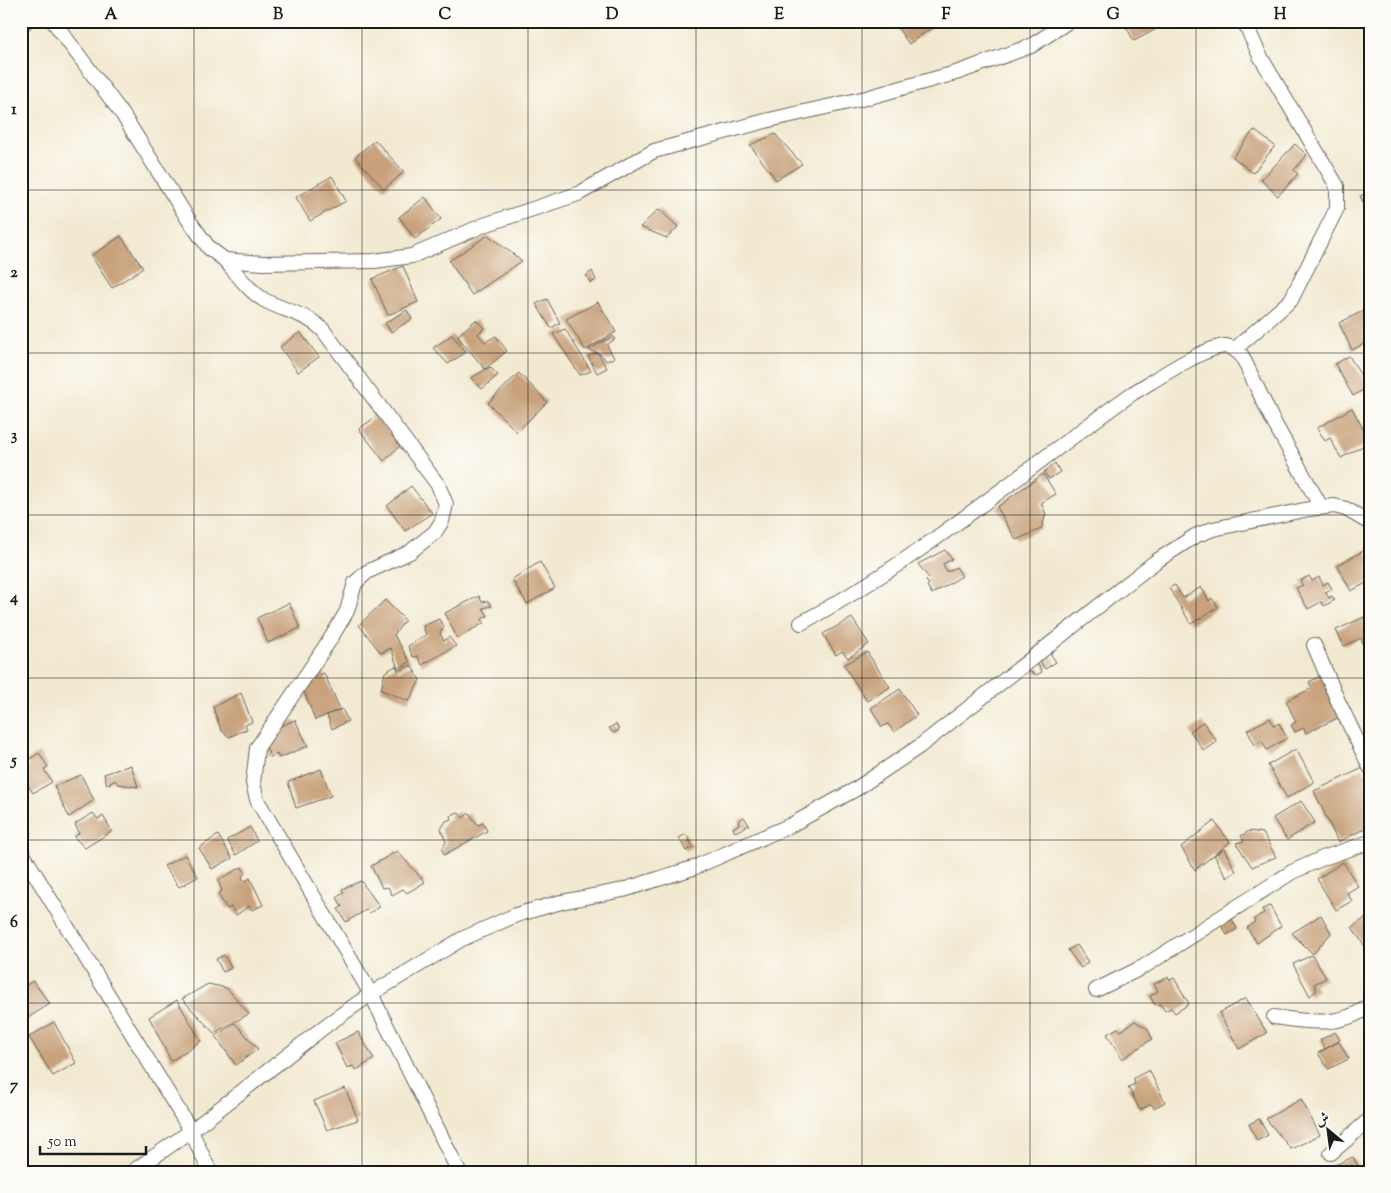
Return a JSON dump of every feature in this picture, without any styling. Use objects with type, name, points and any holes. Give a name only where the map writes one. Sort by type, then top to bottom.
[{"type":"street","points":[[21,25],[27,21]]},
{"type":"street","points":[[53,21],[123,116],[202,239],[216,255],[225,260],[245,284],[264,300],[309,318],[323,330],[445,497],[445,511],[435,532],[410,552],[367,572],[355,583],[347,611],[257,748],[253,783],[257,800],[371,994],[459,1172]]},
{"type":"street","points":[[225,260],[340,262],[412,256],[469,230],[578,194],[654,151],[770,120],[866,98],[959,72],[1032,46],[1069,21]]},
{"type":"street","points":[[1235,350],[1291,300],[1337,208],[1337,186],[1260,56],[1244,21]]},
{"type":"street","points":[[801,623],[841,602],[925,548],[1133,393],[1199,356],[1227,346],[1242,356],[1272,418],[1321,507]]},
{"type":"street","points":[[132,1172],[191,1131],[328,1024],[371,994],[462,939],[516,916],[561,902],[599,896],[651,882],[724,855],[791,825],[856,789],[920,746],[1155,562],[1195,536],[1231,524],[1321,507],[1346,508],[1370,523]]},
{"type":"street","points":[[1314,646],[1338,702],[1370,767]]},
{"type":"street","points":[[1096,990],[1143,967],[1292,872],[1323,858],[1370,842]]},
{"type":"street","points":[[21,851],[191,1131],[208,1170]]},
{"type":"street","points":[[1274,1017],[1325,1022],[1344,1019],[1361,1012],[1370,1005]]},
{"type":"street","points":[[1331,1153],[1370,1119]]},
{"type":"building","points":[[893,21],[941,21],[909,44]]},
{"type":"building","points":[[1123,21],[1159,21],[1162,26],[1134,41]]},
{"type":"building","points":[[1254,130],[1275,146],[1253,173],[1233,157]]},
{"type":"building","points":[[775,134],[802,164],[776,180],[750,145]]},
{"type":"building","points":[[375,140],[404,172],[384,189],[355,157]]},
{"type":"building","points":[[1295,144],[1307,155],[1294,170],[1298,174],[1278,196],[1261,180]]},
{"type":"building","points":[[332,176],[346,201],[310,221],[296,197]]},
{"type":"building","points":[[1370,192],[1370,216],[1360,196]]},
{"type":"building","points":[[425,197],[441,219],[415,239],[399,217]]},
{"type":"building","points":[[659,209],[678,227],[667,238],[640,227]]},
{"type":"building","points":[[488,235],[522,261],[472,295],[449,261]]},
{"type":"building","points":[[121,236],[143,268],[112,288],[91,256]]},
{"type":"building","points":[[403,266],[418,302],[388,315],[372,279]]},
{"type":"building","points":[[592,271],[596,280],[591,283],[586,276]]},
{"type":"building","points":[[547,299],[560,323],[551,328],[536,304]]},
{"type":"building","points":[[598,302],[616,332],[585,350],[566,319]]},
{"type":"building","points":[[407,310],[412,319],[391,332],[385,323]]},
{"type":"building","points":[[1363,311],[1370,324],[1370,341],[1352,350],[1339,323]]},
{"type":"building","points":[[476,320],[484,328],[478,334],[485,342],[496,336],[507,351],[485,369],[457,336]]},
{"type":"building","points":[[565,329],[591,371],[580,375],[553,334]]},
{"type":"building","points":[[300,332],[319,357],[298,372],[280,347]]},
{"type":"building","points":[[452,335],[466,352],[448,364],[433,348]]},
{"type":"building","points":[[613,336],[615,339],[607,345],[614,358],[606,361],[601,354],[588,350]]},
{"type":"building","points":[[598,353],[607,368],[597,373],[588,356]]},
{"type":"building","points":[[1349,356],[1368,387],[1353,396],[1335,364]]},
{"type":"building","points":[[490,367],[498,375],[482,389],[471,378]]},
{"type":"building","points":[[519,373],[547,402],[517,432],[488,403]]},
{"type":"building","points":[[1352,408],[1370,442],[1341,458],[1330,438],[1325,441],[1317,428]]},
{"type":"building","points":[[377,416],[401,445],[384,461],[359,429]]},
{"type":"building","points":[[1055,463],[1060,472],[1049,479],[1044,472]]},
{"type":"building","points":[[1043,474],[1056,494],[1041,503],[1046,514],[1041,529],[1016,540],[997,507]]},
{"type":"building","points":[[411,486],[432,513],[405,531],[387,506]]},
{"type":"building","points":[[945,550],[952,559],[943,564],[947,572],[956,567],[962,576],[932,594],[926,581],[929,578],[918,564]]},
{"type":"building","points":[[1365,550],[1370,559],[1370,581],[1351,591],[1337,565]]},
{"type":"building","points":[[540,562],[555,588],[527,604],[512,579]]},
{"type":"building","points":[[1309,576],[1312,581],[1319,577],[1323,585],[1328,582],[1332,589],[1325,592],[1329,598],[1332,596],[1335,600],[1324,606],[1321,602],[1308,609],[1296,588],[1303,585],[1300,581]]},
{"type":"building","points":[[1175,585],[1183,598],[1201,587],[1209,601],[1212,598],[1218,607],[1191,624],[1169,588]]},
{"type":"building","points":[[479,596],[482,602],[488,601],[492,606],[483,608],[488,616],[482,619],[484,623],[457,638],[445,613]]},
{"type":"building","points":[[385,600],[405,620],[394,635],[410,662],[398,669],[391,648],[381,653],[359,625]]},
{"type":"building","points":[[289,603],[300,628],[268,643],[257,618]]},
{"type":"building","points":[[1364,617],[1370,629],[1370,641],[1363,644],[1361,638],[1344,646],[1336,630]]},
{"type":"building","points":[[852,618],[869,644],[848,658],[842,651],[836,655],[823,634]]},
{"type":"building","points":[[439,619],[444,627],[440,633],[444,641],[449,637],[456,646],[422,665],[418,656],[413,657],[408,646],[426,635],[423,626]]},
{"type":"building","points":[[1048,650],[1056,662],[1045,669],[1037,656]]},
{"type":"building","points":[[867,652],[890,687],[867,701],[844,665]]},
{"type":"building","points":[[1035,659],[1042,672],[1036,675],[1024,668]]},
{"type":"building","points":[[411,665],[420,680],[409,701],[381,690],[385,672],[396,666],[398,671]]},
{"type":"building","points":[[324,673],[340,709],[315,720],[301,683]]},
{"type":"building","points":[[1322,675],[1342,716],[1306,733],[1304,728],[1295,732],[1291,725],[1296,722],[1286,701],[1312,688],[1309,682]]},
{"type":"building","points":[[900,689],[917,715],[894,732],[888,724],[882,727],[871,708]]},
{"type":"building","points":[[241,693],[252,722],[245,725],[247,729],[229,737],[221,730],[213,707]]},
{"type":"building","points":[[342,709],[348,721],[332,729],[327,715]]},
{"type":"building","points":[[1270,718],[1274,726],[1279,723],[1287,738],[1267,750],[1262,741],[1255,745],[1247,730]]},
{"type":"building","points":[[295,720],[308,746],[279,758],[277,754],[270,757],[263,739],[269,731]]},
{"type":"building","points":[[1203,722],[1217,742],[1204,751],[1190,731]]},
{"type":"building","points":[[616,724],[619,730],[614,733],[609,728]]},
{"type":"building","points":[[1296,749],[1314,782],[1287,798],[1268,765]]},
{"type":"building","points":[[39,753],[48,767],[44,770],[52,782],[33,793],[26,782],[21,782],[21,772],[29,767],[26,761]]},
{"type":"building","points":[[131,765],[138,787],[118,784],[115,780],[107,785],[104,774]]},
{"type":"building","points":[[1363,768],[1368,779],[1365,781],[1370,791],[1370,826],[1338,842],[1314,791]]},
{"type":"building","points":[[321,769],[331,796],[296,808],[288,782]]},
{"type":"building","points":[[81,775],[94,800],[69,817],[54,786]]},
{"type":"building","points":[[1301,801],[1315,822],[1287,840],[1273,818]]},
{"type":"building","points":[[458,812],[463,818],[469,813],[478,825],[483,823],[487,831],[444,855],[442,849],[446,842],[441,829],[446,821],[451,819],[450,816]]},
{"type":"building","points":[[93,813],[98,819],[103,816],[112,831],[85,848],[74,837],[79,833],[75,824]]},
{"type":"building","points":[[744,817],[749,825],[735,832],[733,828]]},
{"type":"building","points":[[1214,821],[1230,842],[1195,870],[1181,847]]},
{"type":"building","points":[[250,827],[257,841],[236,855],[227,840]]},
{"type":"building","points":[[1249,831],[1263,833],[1276,857],[1252,867],[1236,843],[1244,841],[1241,836]]},
{"type":"building","points":[[686,834],[693,847],[686,851],[679,838]]},
{"type":"building","points":[[218,835],[232,858],[212,869],[199,848]]},
{"type":"building","points":[[1224,849],[1236,871],[1227,878],[1214,855]]},
{"type":"building","points":[[397,851],[425,882],[407,893],[403,889],[392,895],[388,887],[382,888],[371,866]]},
{"type":"building","points":[[185,855],[198,877],[179,887],[164,866]]},
{"type":"building","points":[[1343,862],[1358,886],[1347,893],[1352,901],[1336,910],[1317,879]]},
{"type":"building","points":[[242,867],[245,873],[242,876],[244,882],[250,878],[263,905],[252,910],[249,906],[236,915],[231,907],[227,909],[218,894],[222,891],[218,880]]},
{"type":"building","points":[[361,881],[380,907],[369,913],[366,910],[346,922],[338,909],[342,907],[337,897],[344,893],[342,889]]},
{"type":"building","points":[[1270,906],[1281,926],[1257,943],[1247,928],[1255,922],[1254,919],[1264,913],[1262,909]]},
{"type":"building","points":[[1229,913],[1237,929],[1227,935],[1218,920]]},
{"type":"building","points":[[1321,915],[1331,933],[1313,954],[1292,933]]},
{"type":"building","points":[[1370,915],[1370,954],[1352,927]]},
{"type":"building","points":[[1077,945],[1088,962],[1081,968],[1068,950]]},
{"type":"building","points":[[224,955],[231,968],[223,972],[216,959]]},
{"type":"building","points":[[1312,955],[1326,978],[1314,984],[1317,990],[1310,996],[1293,964]]},
{"type":"building","points":[[1168,977],[1170,980],[1174,978],[1189,1004],[1175,1013],[1171,1008],[1165,1011],[1160,1004],[1155,1005],[1150,996],[1158,991],[1154,984]]},
{"type":"building","points":[[33,981],[50,1004],[21,1022],[21,988]]},
{"type":"building","points":[[208,984],[227,988],[249,1014],[214,1033],[182,999]]},
{"type":"building","points":[[1246,998],[1267,1033],[1239,1049],[1219,1013]]},
{"type":"building","points":[[177,1000],[201,1041],[171,1061],[149,1017]]},
{"type":"building","points":[[1135,1021],[1148,1029],[1152,1039],[1122,1059],[1107,1034],[1118,1028],[1121,1031]]},
{"type":"building","points":[[54,1022],[76,1063],[53,1076],[29,1037]]},
{"type":"building","points":[[235,1023],[258,1049],[236,1065],[215,1036]]},
{"type":"building","points":[[358,1032],[374,1059],[356,1070],[353,1066],[347,1068],[335,1043]]},
{"type":"building","points":[[1335,1032],[1340,1040],[1325,1049],[1320,1040]]},
{"type":"building","points":[[1339,1042],[1349,1059],[1328,1069],[1318,1053]]},
{"type":"building","points":[[1149,1070],[1165,1102],[1154,1108],[1151,1104],[1140,1110],[1128,1087],[1135,1084],[1134,1078]]},
{"type":"building","points":[[345,1088],[358,1120],[327,1130],[314,1101]]},
{"type":"building","points":[[1301,1099],[1320,1135],[1291,1149],[1266,1119]]},
{"type":"building","points":[[1259,1119],[1268,1135],[1257,1141],[1249,1124]]},
{"type":"building","points":[[1353,1157],[1361,1172],[1329,1172],[1328,1168]]}]
